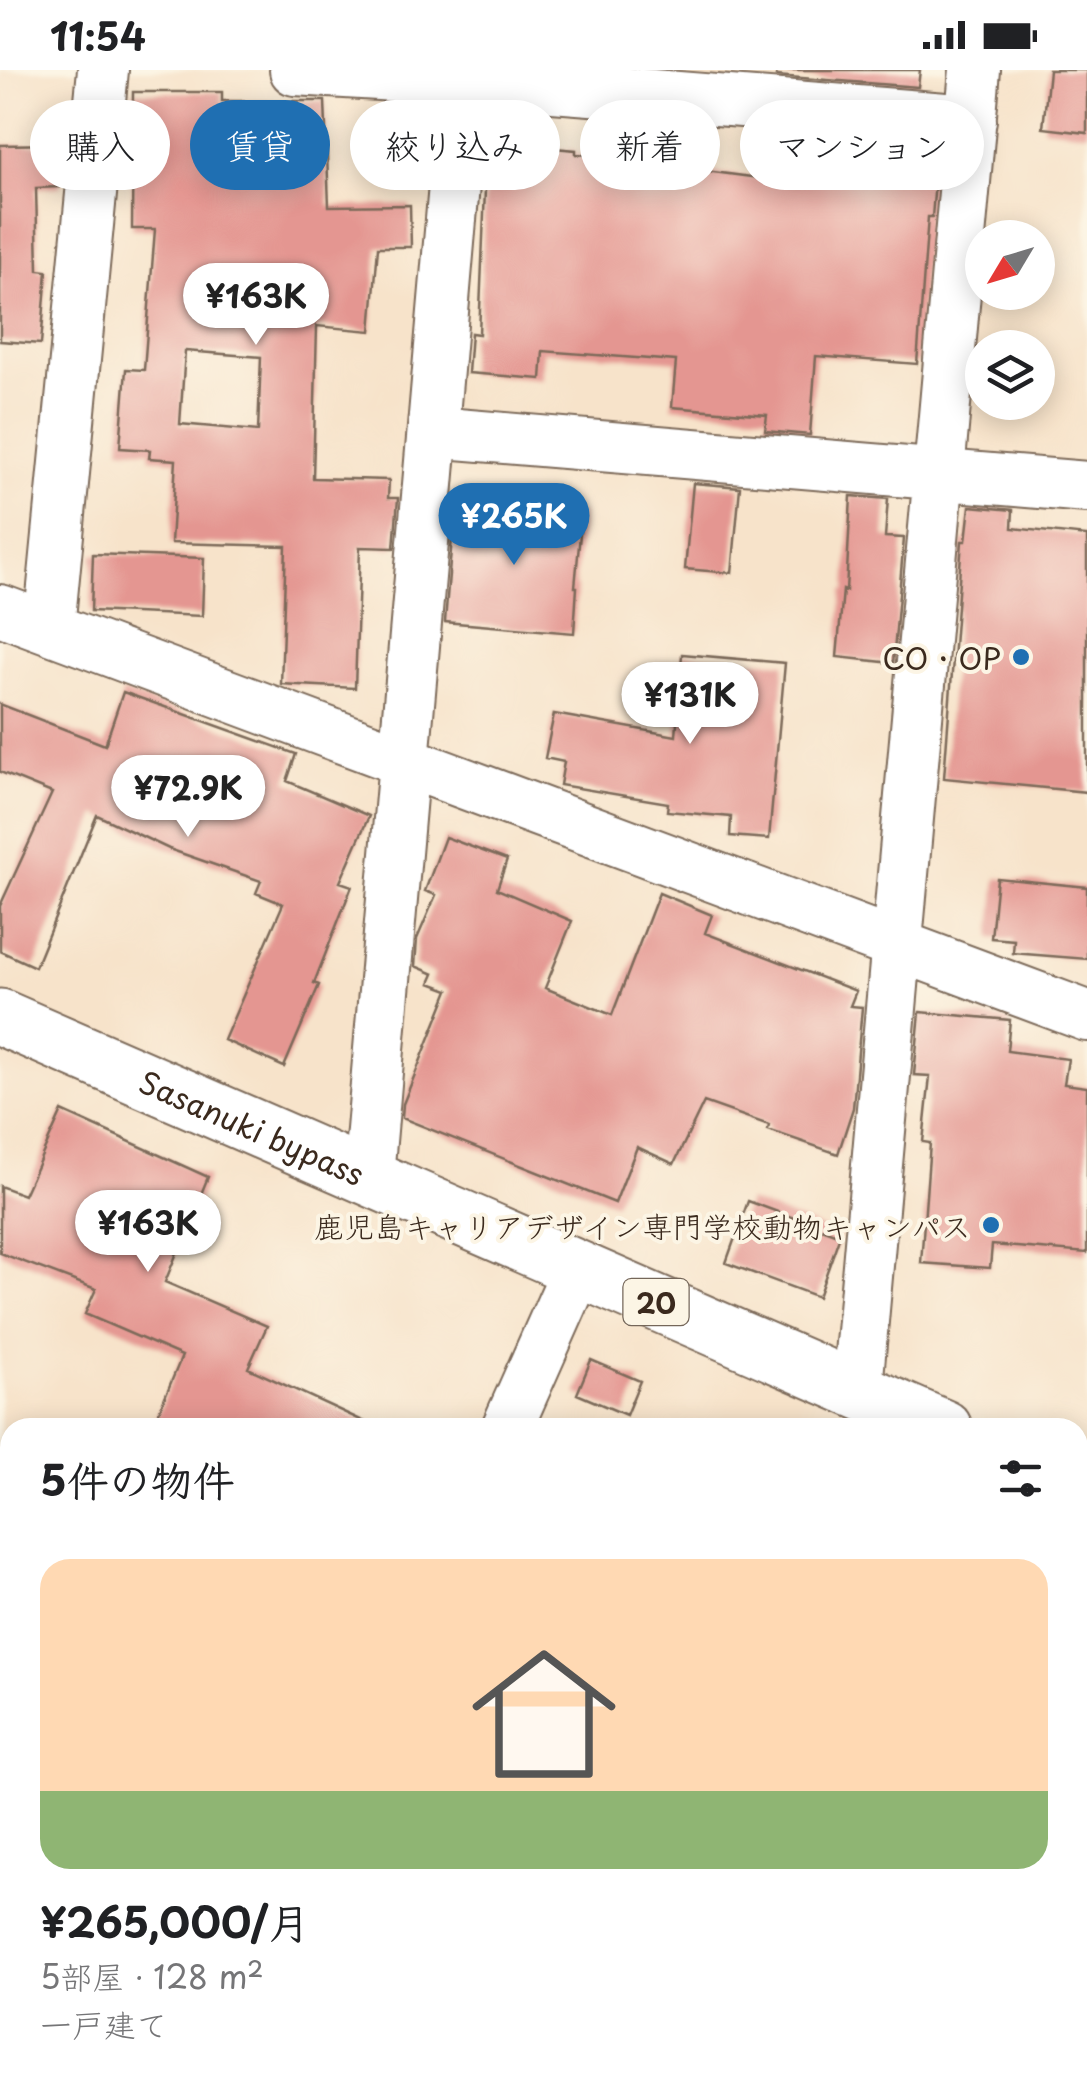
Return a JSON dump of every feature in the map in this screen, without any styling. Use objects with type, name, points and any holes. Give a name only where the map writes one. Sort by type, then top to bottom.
[{"type":"main road","name":"Sasanuki bypass","points":[[0,1017],[922,1418]]},
{"type":"street","points":[[50,628],[103,70]]},
{"type":"street","points":[[295,70],[464,75],[745,100]]},
{"type":"street","points":[[972,100],[975,70]]},
{"type":"street","points":[[368,1176],[464,75]]},
{"type":"street","points":[[857,1388],[964,190]]},
{"type":"street","points":[[433,432],[1087,487]]},
{"type":"street","points":[[0,610],[1087,1016]]},
{"type":"street","points":[[511,1418],[578,1268]]},
{"type":"building","points":[[777,70],[920,70],[918,87],[776,76]]},
{"type":"building","points":[[1049,70],[1087,70],[1087,133],[1043,128]]},
{"type":"building","points":[[133,92],[222,92],[222,100],[190,100],[190,190],[328,190],[329,206],[410,205],[411,247],[378,247],[371,331],[317,326],[313,478],[389,480],[388,498],[398,498],[394,548],[360,547],[355,688],[281,684],[286,546],[171,543],[176,460],[149,458],[150,450],[120,448],[126,369],[144,370],[155,229],[132,229],[132,190],[170,190],[170,100],[133,100]],"holes":[[[185,351],[261,357],[258,431],[180,424]]]},
{"type":"building","points":[[30,144],[30,190],[36,190],[38,270],[47,271],[41,344],[0,341],[0,145]]},
{"type":"building","points":[[560,149],[576,150],[580,154],[580,190],[720,190],[720,173],[740,175],[740,190],[934,190],[932,217],[928,217],[917,364],[816,356],[810,435],[765,431],[767,415],[672,407],[676,361],[543,351],[541,379],[468,373],[471,333],[479,334],[485,190],[560,190]]},
{"type":"building","points":[[693,483],[740,487],[732,573],[685,569]]},
{"type":"building","points":[[851,496],[888,499],[885,537],[904,538],[893,663],[837,657],[843,590],[846,591]]},
{"type":"building","points":[[455,502],[582,513],[574,633],[445,622]]},
{"type":"building","name":"CO・OP","points":[[970,506],[1013,510],[1012,528],[1087,536],[1087,792],[944,778],[962,541],[966,541]]},
{"type":"building","points":[[93,554],[204,558],[202,616],[91,611]]},
{"type":"building","points":[[682,654],[785,663],[769,839],[730,836],[731,817],[667,811],[668,803],[560,785],[564,762],[545,758],[554,714],[676,736]]},
{"type":"building","points":[[123,692],[296,754],[287,781],[369,816],[340,882],[352,886],[314,983],[319,985],[284,1067],[224,1040],[283,904],[256,893],[261,881],[169,849],[97,815],[35,967],[0,951],[0,906],[52,793],[0,772],[0,704],[105,745]]},
{"type":"building","points":[[445,837],[507,860],[497,889],[572,921],[545,988],[612,1015],[659,893],[712,915],[705,933],[856,991],[850,1006],[862,1007],[853,1108],[838,1154],[704,1102],[674,1164],[637,1147],[615,1203],[402,1118],[403,1104],[449,990],[430,983],[434,974],[415,966],[417,939],[436,895],[425,891]]},
{"type":"building","points":[[997,878],[1087,887],[1087,959],[1013,953],[1014,940],[991,938]]},
{"type":"building","points":[[920,1012],[1010,1020],[1007,1051],[1068,1059],[1064,1084],[1087,1087],[1087,1253],[992,1245],[990,1268],[921,1263],[930,1143],[923,1142],[930,1076],[914,1075]]},
{"type":"building","points":[[62,1111],[208,1177],[165,1282],[267,1326],[248,1368],[356,1418],[156,1418],[182,1356],[85,1314],[96,1289],[0,1253],[0,1186],[24,1195]]},
{"type":"building","points":[[748,1201],[840,1235],[818,1297],[726,1263]]},
{"type":"building","points":[[591,1360],[640,1381],[626,1415],[577,1394]]},
{"type":"place","name":"CO・OP","points":[[1021,657]]},
{"type":"place","name":"鹿児島キャリアデザイン専門学校動物キャンパス","points":[[991,1225]]}]
